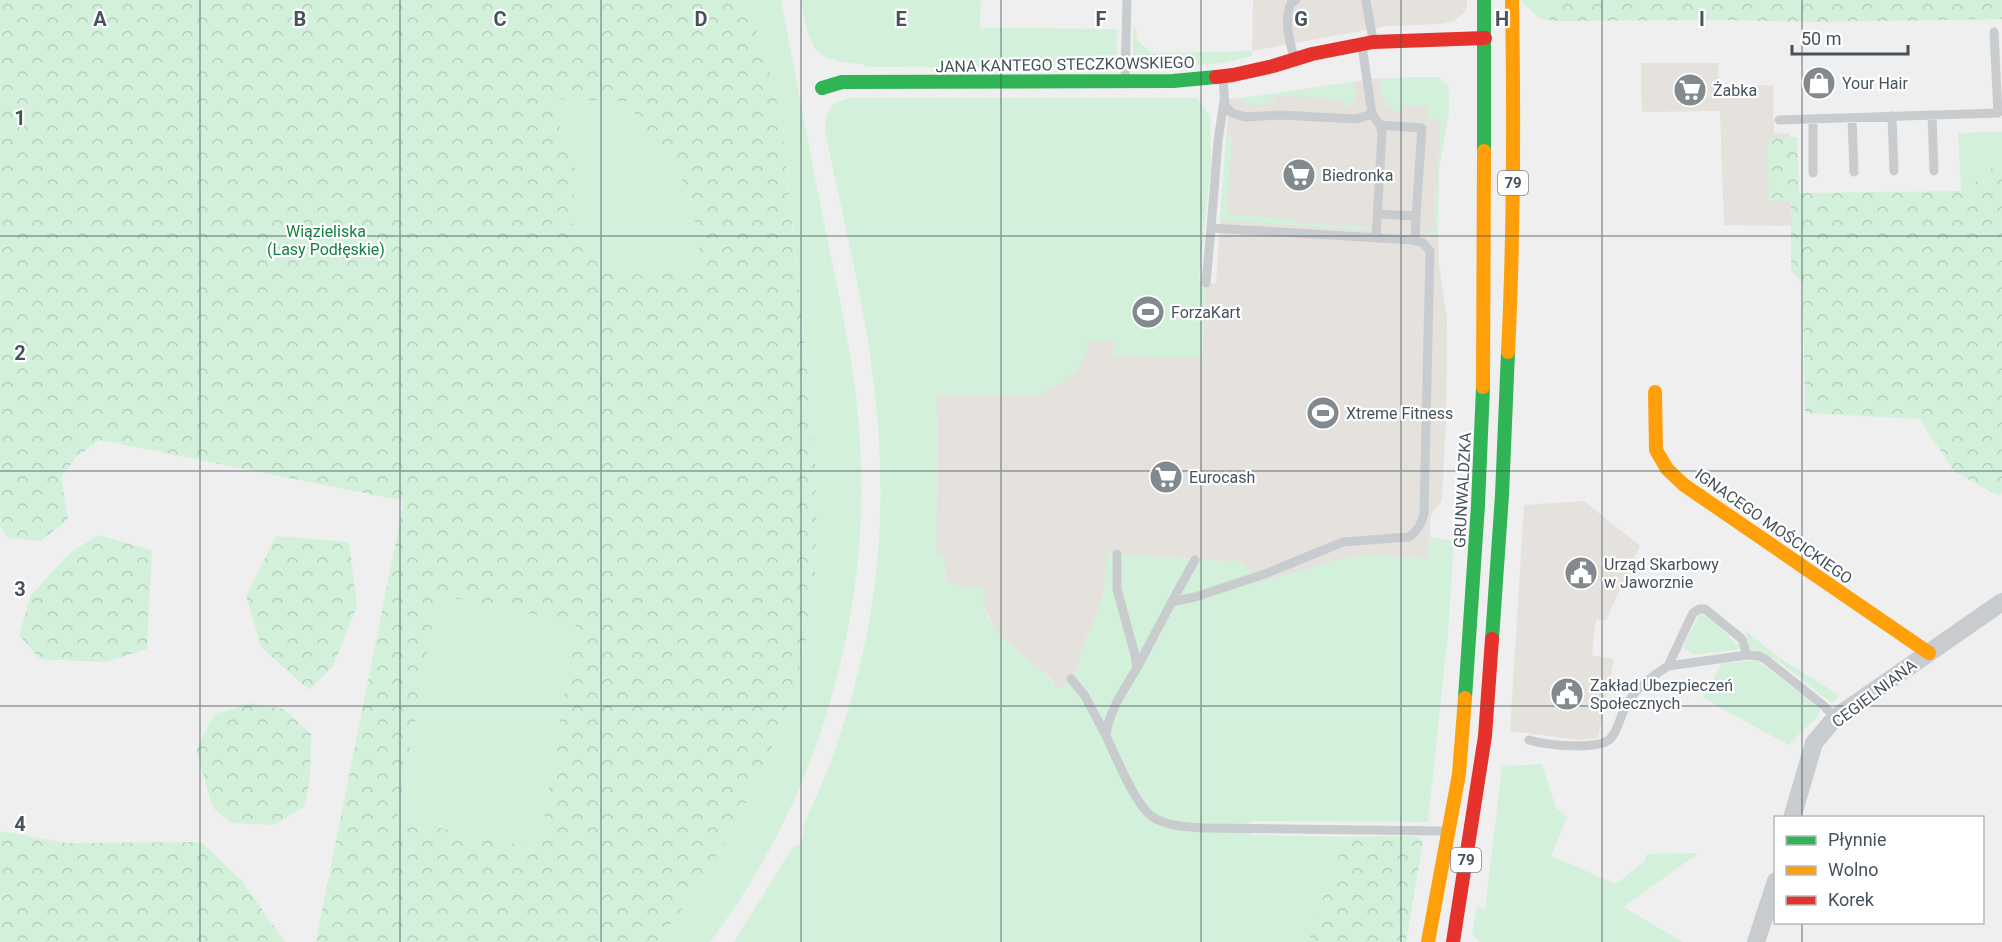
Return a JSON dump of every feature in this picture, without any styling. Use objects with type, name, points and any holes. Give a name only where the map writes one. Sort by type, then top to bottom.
[{"type":"main road","name":"GRUNWALDZKA","points":[[1429,942],[1456,789],[1463,733],[1481,444],[1484,295],[1484,0]]},
{"type":"main road","name":"79","points":[[1453,942],[1485,736],[1502,495],[1512,272],[1514,107],[1512,0]]},
{"type":"main road","name":"JANA KANTEGO STECZKOWSKIEGO","points":[[822,88],[842,82],[1173,81],[1222,76],[1368,43],[1400,39],[1485,38]]},
{"type":"main road","name":"IGNACEGO MOŚCICKIEGO","points":[[1655,392],[1656,450],[1667,469],[1684,485],[1929,652]]},
{"type":"street","name":"CEGIELNIANA","points":[[1793,816],[1814,743],[1835,718],[2002,602]]},
{"type":"street","points":[[1756,942],[1774,887]]},
{"type":"lane","points":[[1125,81],[1127,0]]},
{"type":"lane","points":[[1295,59],[1288,33],[1288,14],[1291,3],[1296,0]]},
{"type":"lane","points":[[1366,0],[1372,114],[1380,125],[1382,133],[1376,238]]},
{"type":"lane","points":[[1779,120],[1998,113],[1994,32]]},
{"type":"lane","points":[[1206,283],[1218,141],[1224,101],[1222,76]]},
{"type":"lane","points":[[1224,101],[1228,110],[1245,117],[1280,114],[1356,119],[1372,114]]},
{"type":"lane","points":[[1932,115],[1934,171]]},
{"type":"lane","points":[[1892,116],[1894,171]]},
{"type":"lane","points":[[1852,118],[1854,172]]},
{"type":"lane","points":[[1813,119],[1813,172]]},
{"type":"lane","points":[[1380,125],[1422,128],[1415,240]]},
{"type":"lane","points":[[1377,214],[1416,216]]},
{"type":"lane","points":[[1171,602],[1195,597],[1265,573],[1343,542],[1370,538],[1408,537],[1416,533],[1422,523],[1424,513],[1430,251],[1423,243],[1415,240],[1211,228]]},
{"type":"lane","points":[[1117,554],[1117,589],[1136,655],[1137,668]]},
{"type":"lane","points":[[1106,736],[1112,710],[1195,560]]},
{"type":"lane","points":[[1668,666],[1693,613],[1699,609],[1706,609],[1742,639],[1748,655]]},
{"type":"lane","points":[[1529,740],[1563,745],[1605,743],[1612,737],[1626,706],[1636,691],[1668,666],[1748,655],[1759,656],[1772,664],[1824,706],[1835,718]]},
{"type":"lane","points":[[1071,679],[1085,696],[1138,800],[1153,818],[1174,826],[1447,832]]},
{"type":"shaded area","points":[[1253,0],[1467,0],[1467,9],[1455,21],[1440,24],[1388,26],[1252,51]]},
{"type":"shaded area","points":[[1641,63],[1718,63],[1719,86],[1773,85],[1774,133],[1790,134],[1791,226],[1724,225],[1720,111],[1642,112]]},
{"type":"shaded area","points":[[1438,77],[1448,85],[1449,111],[1439,169],[1438,210],[1439,264],[1447,319],[1446,419],[1442,501],[1431,515],[1428,559],[1369,555],[1338,560],[1259,583],[1241,562],[1107,554],[1104,592],[1100,607],[1084,643],[1076,673],[1058,690],[1050,678],[995,632],[982,601],[945,582],[945,557],[936,553],[937,396],[1037,395],[1087,342],[1113,342],[1113,356],[1202,358],[1206,283],[1216,283],[1229,99],[1371,79]]},
{"type":"shaded area","points":[[1584,501],[1640,546],[1606,620],[1596,619],[1592,655],[1614,659],[1598,738],[1578,740],[1510,731],[1524,505]]},
{"type":"green space","name":"Wiązieliska (Lasy Podłęskie)","points":[[0,0],[746,0],[771,75],[782,128],[815,460],[817,528],[813,596],[798,672],[769,754],[730,833],[658,942],[313,942],[316,941],[404,501],[100,440],[76,457],[61,478],[68,519],[41,541],[8,538],[0,526]],"holes":[[[558,99],[632,102],[640,135],[671,158],[688,193],[701,245],[686,273],[613,275],[586,247],[570,217],[577,176],[568,146],[554,114]],[[438,595],[576,623],[539,849],[397,819]]]},
{"type":"green space","points":[[746,0],[781,0],[853,372],[858,417],[861,487],[858,556],[849,625],[833,693],[811,760],[783,824],[749,885],[710,942],[658,942],[684,907],[730,833],[769,755],[798,672],[813,597],[817,531],[815,465],[782,128],[771,75]]},
{"type":"green space","points":[[801,0],[981,0],[980,28],[1117,29],[1116,68],[865,67],[864,64],[846,63],[833,60],[816,49],[807,30]]},
{"type":"green space","points":[[1523,0],[1549,0],[1549,21],[1540,18],[1523,3]]},
{"type":"green space","points":[[1549,0],[2002,0],[2002,19],[1819,22],[1549,21]]},
{"type":"green space","points":[[1133,28],[1136,28],[1137,40],[1152,53],[1252,51],[1252,56],[1223,63],[1139,68],[1133,58]]},
{"type":"green space","points":[[1438,78],[1448,85],[1449,111],[1439,169],[1438,235],[1422,234],[1422,231],[1436,231],[1436,219],[1434,218],[1441,121],[1427,119],[1428,107],[1403,105],[1402,112],[1396,111],[1384,101],[1381,91],[1381,79]]},
{"type":"green space","points":[[1352,82],[1355,90],[1354,102],[1343,107],[1343,100],[1274,95],[1274,102],[1252,105],[1242,98]]},
{"type":"green space","points":[[558,98],[632,102],[640,135],[671,158],[688,193],[701,245],[686,273],[612,275],[586,247],[570,217],[577,176],[568,146],[554,114]]},
{"type":"green space","points":[[1197,98],[1210,115],[1211,163],[1199,282],[1206,283],[1202,358],[1113,356],[1113,342],[1087,342],[1087,351],[1077,371],[1037,395],[937,396],[936,553],[945,556],[946,582],[985,590],[984,606],[989,620],[998,633],[1049,678],[1058,690],[1076,673],[1084,643],[1100,607],[1104,592],[1106,554],[1242,562],[1259,583],[1338,560],[1369,555],[1428,559],[1430,537],[1454,541],[1448,633],[1428,822],[1251,821],[1251,835],[1346,837],[1310,932],[1310,942],[734,942],[792,848],[802,839],[803,826],[830,764],[843,727],[868,630],[873,595],[880,525],[878,420],[859,289],[825,131],[830,108],[844,99]]},
{"type":"green space","points":[[2002,132],[2002,157],[1986,175],[1961,191],[1958,133]]},
{"type":"green space","points":[[1228,135],[1232,138],[1227,214],[1293,219],[1293,222],[1367,227],[1366,230],[1220,220],[1226,137]]},
{"type":"green space","points":[[1797,137],[1799,193],[1961,191],[1986,175],[2002,157],[2002,493],[1999,496],[1955,472],[1919,419],[1805,413],[1803,284],[1791,270],[1791,201],[1769,201],[1767,138]]},
{"type":"green space","points":[[98,535],[152,550],[147,649],[105,662],[40,659],[19,635],[31,595],[70,553]]},
{"type":"green space","points":[[276,536],[349,542],[357,607],[333,666],[309,690],[261,647],[246,596]]},
{"type":"green space","points":[[438,595],[576,623],[539,850],[397,819]]},
{"type":"green space","points":[[1700,613],[1714,622],[1742,649],[1694,655],[1683,647]]},
{"type":"green space","points":[[1745,630],[1778,657],[1839,695],[1832,703],[1782,664],[1750,649]]},
{"type":"green space","points":[[1757,660],[1820,709],[1818,716],[1788,745],[1703,698],[1721,664]]},
{"type":"green space","points":[[252,703],[284,709],[311,734],[310,779],[304,807],[274,825],[231,823],[213,808],[196,750],[214,714]]},
{"type":"green space","points":[[1542,764],[1556,808],[1567,817],[1551,856],[1616,884],[1644,862],[1647,854],[1699,853],[1623,907],[1683,942],[1481,942],[1472,935],[1477,906],[1485,910],[1502,766]]},
{"type":"green space","points":[[0,831],[66,843],[201,842],[242,881],[285,942],[0,942]]},
{"type":"green space","points":[[1414,836],[1423,840],[1406,942],[1310,942],[1310,932],[1346,837]]},
{"type":"traffic: fast","points":[[1484,0],[1484,151]]},
{"type":"traffic: fast","points":[[822,88],[842,82],[1173,81],[1216,77]]},
{"type":"traffic: fast","points":[[1492,639],[1502,495],[1508,352]]},
{"type":"traffic: fast","points":[[1465,698],[1478,505],[1483,387]]},
{"type":"traffic: slow","points":[[1508,352],[1513,176],[1512,0]]},
{"type":"traffic: slow","points":[[1483,387],[1484,151]]},
{"type":"traffic: slow","points":[[1655,392],[1656,450],[1667,469],[1684,485],[1929,653]]},
{"type":"traffic: slow","points":[[1428,942],[1459,774],[1465,698]]},
{"type":"traffic: jam","points":[[1216,77],[1373,42],[1485,38]]},
{"type":"traffic: jam","points":[[1453,942],[1485,736],[1492,639]]},
{"type":"place","name":"Your Hair","points":[[1819,83]]},
{"type":"place","name":"Żabka","points":[[1690,90]]},
{"type":"place","name":"Biedronka","points":[[1299,175]]},
{"type":"place","name":"ForzaKart","points":[[1148,312]]},
{"type":"place","name":"Xtreme Fitness","points":[[1323,413]]},
{"type":"place","name":"Eurocash","points":[[1166,477]]},
{"type":"place","name":"Urząd Skarbowy w Jaworznie","points":[[1581,573]]},
{"type":"place","name":"Zakład Ubezpieczeń Społecznych","points":[[1567,694]]}]
